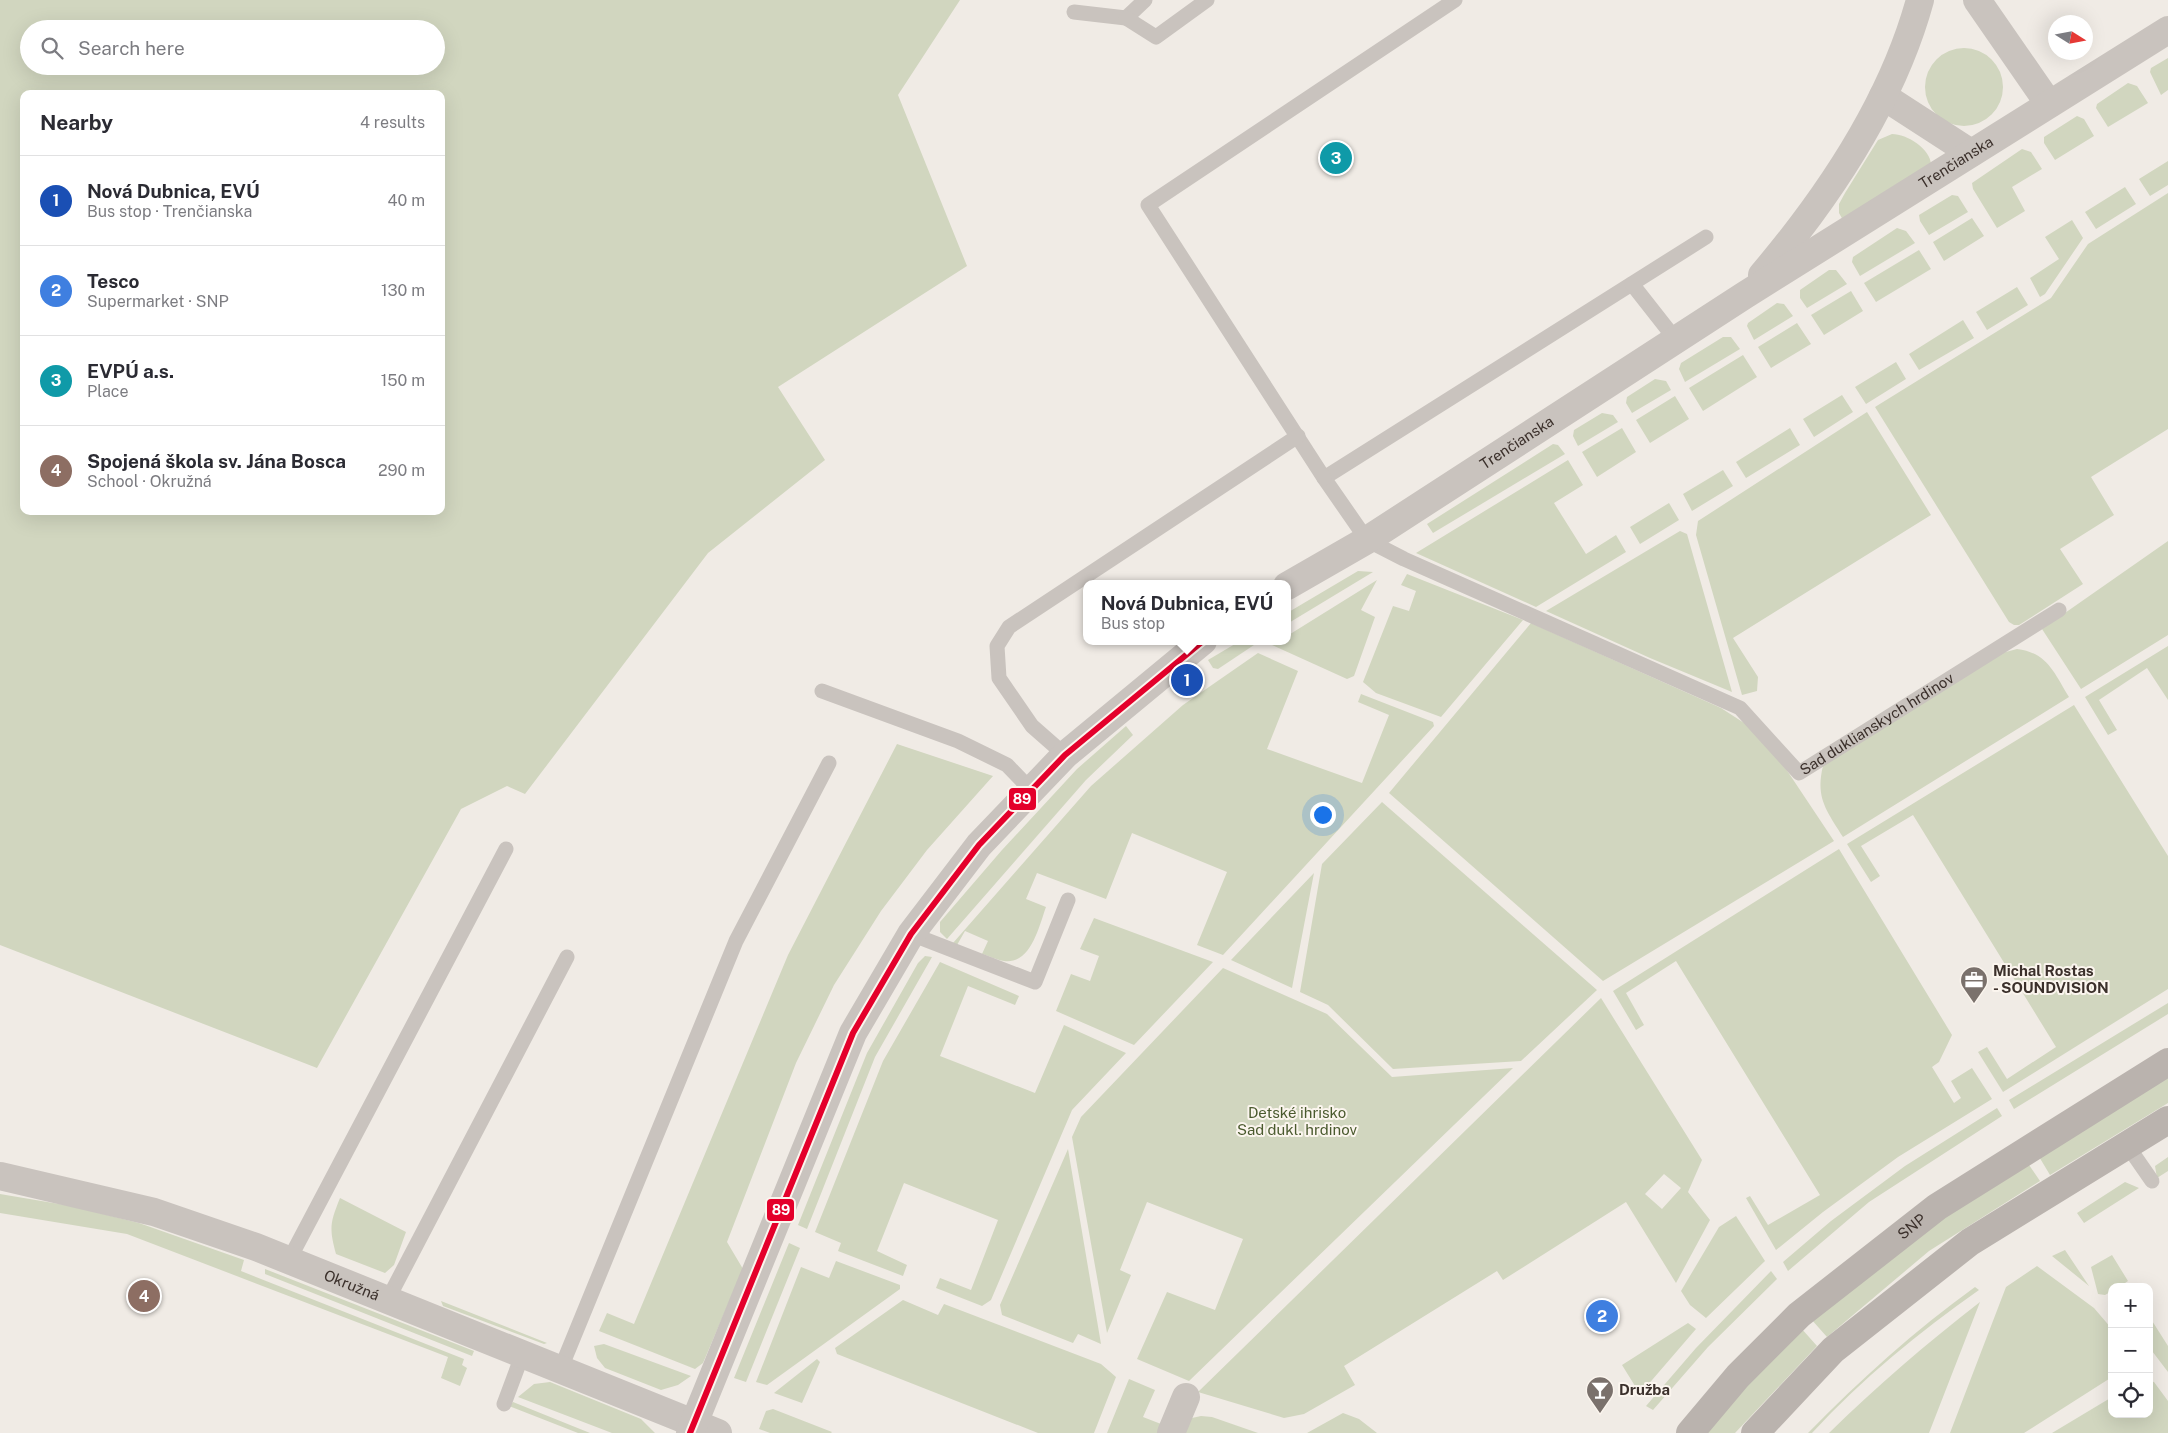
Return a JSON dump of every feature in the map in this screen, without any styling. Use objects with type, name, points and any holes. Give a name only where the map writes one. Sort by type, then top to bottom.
[{"type":"street","name":"Trenčianska","points":[[1745,295],[1792,240],[1832,183],[1884,96],[1914,22],[1920,0]]},
{"type":"street","points":[[1977,0],[2049,104]]},
{"type":"street","name":"Trenčianska","points":[[1291,584],[1367,540],[1745,295],[2168,30]]},
{"type":"street","points":[[1884,96],[1971,153]]},
{"type":"street","points":[[701,1430],[853,1033],[911,934],[979,845],[1031,790],[1065,756],[1198,645]]},
{"type":"street","name":"SNP","points":[[1690,1433],[1738,1376],[1799,1315],[1929,1213],[2168,1062]]},
{"type":"street","points":[[1754,1433],[1833,1350],[1970,1242],[2168,1120]]},
{"type":"street","name":"Okružná","points":[[0,1176],[154,1212],[288,1260],[561,1368],[701,1430]]},
{"type":"street","points":[[1171,1433],[1186,1397]]},
{"type":"lane","points":[[1126,18],[1145,0]]},
{"type":"lane","points":[[1074,12],[1126,18],[1156,37],[1206,0]]},
{"type":"lane","points":[[1367,540],[1324,478],[1148,205],[1455,0]]},
{"type":"lane","points":[[1324,478],[1706,237]]},
{"type":"lane","points":[[1632,284],[1676,340]]},
{"type":"lane","points":[[1065,756],[1032,726],[999,678],[997,646],[1010,627],[1298,436]]},
{"type":"lane","name":"Sad duklianskych hrdinov","points":[[1367,540],[1404,559],[1740,708],[1799,773],[2059,610]]},
{"type":"lane","points":[[822,691],[958,742],[1007,764],[1031,790]]},
{"type":"lane","points":[[561,1368],[736,941],[829,763]]},
{"type":"lane","points":[[288,1260],[506,849]]},
{"type":"lane","points":[[911,934],[1035,982],[1068,900]]},
{"type":"lane","points":[[388,1299],[567,957]]},
{"type":"lane","points":[[2127,1145],[2152,1181]]},
{"type":"lane","points":[[504,1404],[524,1353]]},
{"type":"green space","points":[[0,0],[960,0],[898,95],[967,266],[778,387],[825,460],[708,553],[525,794],[507,786],[461,809],[317,1068],[0,945]]},
{"type":"green space","points":[[1964,48],[1979,51],[1996,65],[2000,72],[2003,87],[2000,102],[1986,119],[1979,123],[1964,126],[1949,123],[1932,109],[1928,102],[1925,87],[1928,72],[1942,55],[1949,51]]},
{"type":"green space","points":[[2168,58],[2168,90],[2161,95],[2150,72],[2151,68]]},
{"type":"green space","points":[[2128,83],[2137,86],[2148,103],[2108,127],[2096,108],[2097,104]]},
{"type":"green space","points":[[2077,116],[2084,119],[2094,136],[2055,160],[2044,143],[2044,137]]},
{"type":"green space","points":[[1892,134],[1911,140],[1923,148],[1930,159],[1931,165],[1843,220],[1839,213],[1839,204],[1845,193],[1878,140]]},
{"type":"green space","points":[[2022,149],[2031,152],[2042,169],[2012,187],[2025,211],[1997,228],[1973,189],[1972,183]]},
{"type":"green space","points":[[2168,161],[2168,185],[2150,196],[2139,179]]},
{"type":"green space","points":[[2125,187],[2136,204],[2096,229],[2085,212]]},
{"type":"green space","points":[[2168,193],[2168,429],[2091,477],[2114,515],[2060,549],[2083,584],[2019,625],[2014,625],[2009,622],[1875,407],[2051,298],[2088,244]]},
{"type":"green space","points":[[1952,195],[1958,196],[1968,212],[1929,235],[1920,221],[1919,215]]},
{"type":"green space","points":[[1972,218],[1984,236],[1944,261],[1933,242]]},
{"type":"green space","points":[[2072,220],[2083,238],[2045,294],[2040,297],[2030,278],[2059,259],[2045,237]]},
{"type":"green space","points":[[1897,228],[1906,231],[1915,243],[1860,276],[1852,262],[1853,257]]},
{"type":"green space","points":[[1919,250],[1931,269],[1876,302],[1864,283]]},
{"type":"green space","points":[[1829,270],[1836,270],[1847,284],[1807,308],[1800,298],[1800,290]]},
{"type":"green space","points":[[2017,287],[2028,305],[1987,330],[1976,312]]},
{"type":"green space","points":[[1851,291],[1863,311],[1824,335],[1811,315]]},
{"type":"green space","points":[[1777,303],[1784,304],[1793,316],[1754,340],[1747,326],[1748,323]]},
{"type":"green space","points":[[1963,320],[1974,338],[1919,370],[1909,354]]},
{"type":"green space","points":[[1797,323],[1811,344],[1771,368],[1758,347]]},
{"type":"green space","points":[[1723,337],[1731,337],[1740,349],[1685,382],[1679,369],[1681,363]]},
{"type":"green space","points":[[1743,355],[1757,377],[1703,411],[1689,388]]},
{"type":"green space","points":[[1896,362],[1906,379],[1866,404],[1855,387]]},
{"type":"green space","points":[[1655,379],[1666,381],[1671,390],[1632,413],[1626,403],[1627,397]]},
{"type":"green space","points":[[1842,395],[1853,412],[1814,437],[1803,419]]},
{"type":"green space","points":[[1675,396],[1689,419],[1650,443],[1636,420]]},
{"type":"green space","points":[[1867,412],[1931,515],[1733,638],[1758,677],[1757,691],[1742,695],[1696,535],[1698,521]]},
{"type":"green space","points":[[1602,413],[1613,415],[1618,422],[1578,446],[1573,436],[1574,430]]},
{"type":"green space","points":[[1622,428],[1636,452],[1597,477],[1582,452]]},
{"type":"green space","points":[[1790,428],[1800,445],[1746,478],[1736,462]]},
{"type":"green space","points":[[1553,444],[1558,445],[1565,454],[1433,533],[1427,524]]},
{"type":"green space","points":[[1568,460],[1583,485],[1554,503],[1586,554],[1616,535],[1626,552],[1536,607],[1416,553]]},
{"type":"green space","points":[[1723,470],[1733,486],[1692,511],[1683,494]]},
{"type":"green space","points":[[1669,503],[1679,520],[1640,544],[1630,527]]},
{"type":"green space","points":[[1680,531],[1687,534],[1732,692],[1650,658],[1546,611]]},
{"type":"green space","points":[[2168,541],[2168,635],[2081,689],[2042,629]]},
{"type":"green space","points":[[1358,571],[1373,572],[1291,622],[1291,611]]},
{"type":"green space","points":[[1407,574],[1523,620],[1441,717],[1376,693],[1363,682],[1393,606],[1409,611],[1416,591],[1401,585]]},
{"type":"green space","points":[[1377,580],[1361,610],[1375,617],[1354,676],[1347,679],[1272,645],[1291,645],[1291,634]]},
{"type":"green space","points":[[1531,623],[1721,708],[1755,730],[1772,748],[1834,841],[1603,981],[1389,793]]},
{"type":"green space","points":[[1233,645],[1254,645],[1218,669],[1213,668],[1208,660]]},
{"type":"green space","points":[[2168,646],[2168,700],[2147,668],[2099,700],[2117,730],[2108,735],[2085,697]]},
{"type":"green space","points":[[2017,649],[2028,651],[2043,660],[2054,672],[2069,697],[1843,837],[1824,804],[1820,787],[1823,766],[2002,653]]},
{"type":"green space","points":[[1258,653],[1298,671],[1267,749],[1362,783],[1389,715],[1358,702],[1361,694],[1433,722],[1434,726],[1223,955],[1197,945],[1227,872],[1132,833],[1106,899],[1037,873],[1026,899],[1046,907],[1032,943],[1021,957],[1013,961],[1004,961],[982,954],[988,941],[965,931],[957,945],[953,943],[1091,786],[1183,705]]},
{"type":"green space","points":[[2074,705],[2168,856],[2168,989],[2003,1092],[1978,1052],[1987,1047],[2007,1079],[2056,1047],[1913,815],[1861,846],[1880,876],[1871,882],[1847,844]]},
{"type":"green space","points":[[1126,726],[1133,735],[1086,780],[947,939],[940,932],[940,922],[1002,850],[1077,769]]},
{"type":"green space","points":[[897,744],[993,776],[927,850],[881,911],[834,985],[796,1063],[727,1242],[743,1269],[703,1363],[695,1369],[599,1331],[607,1313],[634,1324],[788,955]]},
{"type":"green space","points":[[1382,802],[1597,990],[1521,1061],[1393,1069],[1328,1005],[1300,992],[1322,864]]},
{"type":"green space","points":[[1839,849],[1952,1035],[1939,1062],[1932,1067],[1954,1103],[1961,1098],[1951,1081],[1972,1068],[1992,1099],[1898,1157],[1823,1212],[1776,1250],[1746,1198],[1750,1196],[1768,1225],[1820,1195],[1676,961],[1626,993],[1644,1025],[1636,1030],[1613,991]]},
{"type":"green space","points":[[1314,873],[1292,988],[1231,960]]},
{"type":"green space","points":[[1094,918],[1213,962],[1134,1045],[1056,1011],[1071,974],[1090,981],[1099,956],[1080,949]]},
{"type":"green space","points":[[925,956],[932,957],[875,1057],[807,1229],[798,1225],[867,1053],[918,963]]},
{"type":"green space","points":[[940,962],[1019,996],[1015,1005],[968,986],[940,1056],[1035,1093],[1064,1025],[1126,1053],[1072,1110],[991,1300],[982,1306],[936,1288],[940,1278],[971,1290],[998,1220],[904,1183],[877,1251],[907,1265],[903,1276],[838,1251],[841,1243],[815,1232],[883,1061]]},
{"type":"green space","name":"Detské ihrisko Sad dukl. hrdinov","points":[[1223,968],[1327,1014],[1392,1077],[1513,1068],[1189,1381],[1137,1359],[1167,1292],[1215,1310],[1243,1239],[1147,1202],[1120,1270],[1131,1275],[1107,1333],[1072,1137],[1081,1117]]},
{"type":"green space","points":[[1601,998],[1702,1160],[1688,1192],[1710,1220],[1676,1283],[1626,1202],[1503,1280],[1497,1271],[1344,1366],[1355,1385],[1304,1414],[1284,1418],[1198,1392]],"holes":[[[1664,1174],[1681,1188],[1662,1209],[1645,1194]]]},
{"type":"green space","points":[[2168,1003],[2168,1014],[2014,1109],[2009,1100]]},
{"type":"green space","points":[[2168,1074],[2168,1103],[2050,1175],[2038,1155]]},
{"type":"green space","points":[[1997,1108],[2002,1116],[1869,1202],[1788,1271],[1783,1262],[1831,1221],[1905,1166]]},
{"type":"green space","points":[[1068,1149],[1101,1344],[1078,1334],[1073,1343],[1002,1315],[1000,1305]]},
{"type":"green space","points":[[2168,1157],[2168,1171],[2157,1178],[2155,1166]]},
{"type":"green space","points":[[2027,1162],[2040,1181],[1929,1251],[1827,1337],[1811,1319],[1913,1235]]},
{"type":"green space","points":[[2125,1182],[2139,1188],[2084,1223],[2077,1213]]},
{"type":"green space","points":[[0,1194],[71,1206],[139,1223],[244,1260],[241,1271],[464,1359],[462,1365],[467,1368],[460,1386],[441,1378],[448,1357],[127,1234],[0,1213]]},
{"type":"green space","points":[[340,1198],[406,1232],[394,1265],[385,1273],[336,1254],[332,1238],[332,1226]]},
{"type":"green space","points":[[1736,1216],[1765,1261],[1706,1318],[1690,1305],[1681,1291],[1719,1227]]},
{"type":"green space","points":[[789,1243],[800,1248],[746,1382],[734,1378]]},
{"type":"green space","points":[[2065,1250],[2089,1286],[2052,1256]]},
{"type":"green space","points":[[2112,1255],[2128,1281],[2125,1283],[2108,1283],[2108,1293],[2098,1294],[2091,1267]]},
{"type":"green space","points":[[836,1261],[900,1285],[900,1289],[767,1385],[756,1382],[801,1267],[829,1278]]},
{"type":"green space","points":[[2037,1266],[2094,1308],[2108,1324],[2108,1380],[2024,1433],[1950,1433],[2006,1287]]},
{"type":"green space","points":[[265,1269],[474,1351],[472,1356],[265,1274]]},
{"type":"green space","points":[[1771,1271],[1777,1279],[1708,1347],[1653,1410],[1646,1406],[1696,1348]]},
{"type":"green space","points":[[1975,1287],[1979,1290],[1892,1357],[1812,1433],[1808,1433],[1888,1356]]},
{"type":"green space","points":[[903,1300],[938,1315],[944,1304],[1101,1364],[1116,1377],[1094,1433],[1038,1433],[837,1354],[835,1348]]},
{"type":"green space","points":[[441,1301],[547,1343],[544,1344],[443,1306]]},
{"type":"green space","points":[[1980,1302],[1929,1433],[1829,1433],[1903,1365]]},
{"type":"green space","points":[[2153,1322],[2168,1346],[2168,1372],[2153,1352]]},
{"type":"green space","points":[[1688,1323],[1696,1329],[1640,1394],[1622,1365]]},
{"type":"green space","points":[[1801,1328],[1817,1346],[1735,1433],[1703,1433]]},
{"type":"green space","points":[[604,1344],[691,1376],[678,1385],[661,1390],[605,1368],[597,1358],[594,1346]]},
{"type":"green space","points":[[817,1359],[820,1362],[802,1403],[774,1393]]},
{"type":"green space","points":[[1129,1379],[1155,1390],[1143,1417],[1161,1424],[1158,1433],[1107,1433]]},
{"type":"green space","points":[[550,1382],[641,1419],[655,1433],[612,1433],[518,1397],[534,1384]]},
{"type":"green space","points":[[2153,1382],[2168,1401],[2168,1433],[2052,1433],[2108,1399],[2108,1418],[2153,1418]]},
{"type":"green space","points":[[513,1402],[590,1433],[578,1433],[509,1406]]},
{"type":"green space","points":[[773,1409],[832,1432],[770,1433],[759,1429],[766,1411]]},
{"type":"green space","points":[[1343,1413],[1359,1419],[1377,1433],[1307,1433]]},
{"type":"green space","points":[[1201,1416],[1212,1417],[1258,1433],[1176,1433],[1192,1418]]},
{"type":"transit line","name":"89","points":[[690,1433],[853,1033],[911,934],[979,845],[1065,755],[1198,645]]},
{"type":"place","name":"EVPÚ a.s.","points":[[1336,158]]},
{"type":"place","name":"Nová Dubnica, EVÚ","points":[[1187,680]]},
{"type":"place","name":"Michal Rostas - SOUNDVISION","points":[[1974,1004]]},
{"type":"place","name":"Spojená škola sv. Jána Bosca","points":[[144,1296]]},
{"type":"place","name":"Tesco","points":[[1602,1316]]},
{"type":"place","name":"Družba","points":[[1600,1414]]}]
